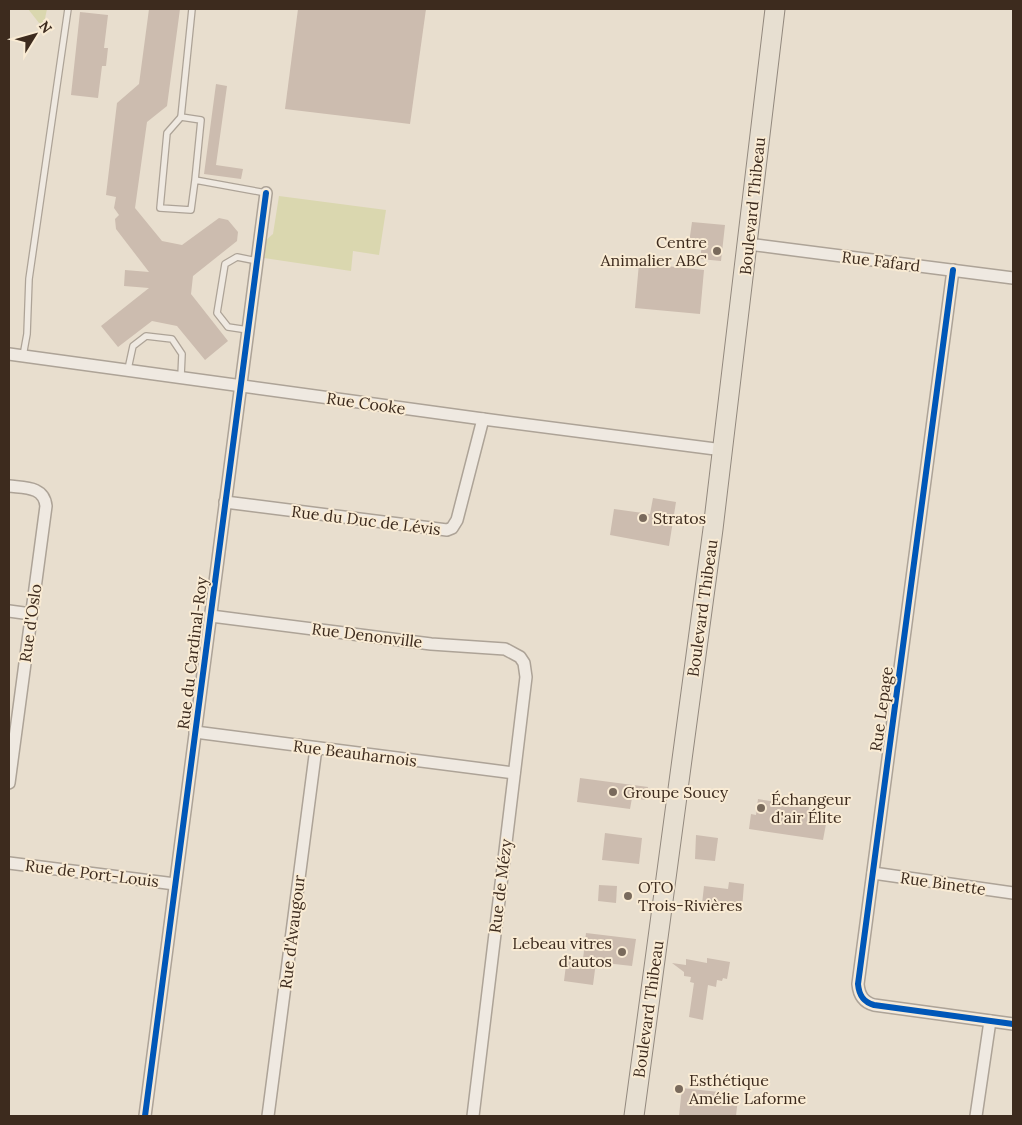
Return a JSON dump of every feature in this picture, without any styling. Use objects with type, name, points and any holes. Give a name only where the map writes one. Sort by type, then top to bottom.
[{"type":"main road","name":"Boulevard Thibeau","points":[[634,1116],[722,450],[775,9]]},
{"type":"street","name":"Rue du Cardinal-Roy","points":[[145,1116],[266,193]]},
{"type":"street","name":"Rue Fafard","points":[[748,244],[1013,278]]},
{"type":"street","name":"Rue Lepage","points":[[953,270],[858,984],[861,997],[874,1006],[1013,1024]]},
{"type":"street","name":"Rue Cooke","points":[[9,354],[722,450]]},
{"type":"street","name":"Rue du Duc de Lévis","points":[[225,502],[447,530],[452,528],[457,520],[483,419]]},
{"type":"street","name":"Rue d'Oslo","points":[[9,486],[32,489],[42,495],[46,506],[12,736],[9,782]]},
{"type":"street","points":[[9,611],[31,614]]},
{"type":"street","name":"Rue Denonville","points":[[211,616],[431,644],[505,648],[520,657]]},
{"type":"street","name":"Rue de Mézy","points":[[473,1116],[526,677],[524,663],[520,657]]},
{"type":"street","name":"Rue Beauharnois","points":[[196,732],[514,773]]},
{"type":"street","name":"Rue d'Avaugour","points":[[268,1116],[316,748]]},
{"type":"street","name":"Rue de Port-Louis","points":[[9,863],[175,884]]},
{"type":"street","name":"Rue Binette","points":[[872,873],[1013,893]]},
{"type":"street","points":[[976,1116],[990,1021]]},
{"type":"lane","points":[[23,356],[27,334],[29,279],[68,9]]},
{"type":"lane","points":[[181,117],[201,120],[191,210],[160,208],[167,133],[181,117],[192,9]]},
{"type":"lane","points":[[195,180],[266,193]]},
{"type":"lane","points":[[248,330],[228,327],[217,313],[225,264],[237,257],[257,261]]},
{"type":"lane","points":[[128,369],[132,346],[146,336],[172,339],[182,354],[181,376]]},
{"type":"shaded area","points":[[28,9],[47,9],[43,28]]},
{"type":"shaded area","points":[[279,196],[386,210],[379,255],[353,251],[351,271],[264,258],[266,240],[273,234]]},
{"type":"building","points":[[149,9],[180,9],[167,106],[147,122],[135,208],[162,241],[182,245],[219,218],[228,220],[238,232],[237,241],[193,276],[191,294],[228,341],[205,360],[177,326],[152,321],[118,347],[101,326],[149,288],[124,286],[125,270],[149,272],[116,229],[115,219],[119,215],[114,208],[116,197],[106,195],[117,103],[139,84]]},
{"type":"building","points":[[298,9],[426,9],[410,124],[285,109]]},
{"type":"building","points":[[80,12],[108,15],[104,48],[108,48],[106,66],[102,66],[98,98],[71,95]]},
{"type":"building","points":[[216,84],[227,86],[216,165],[243,169],[241,179],[204,174]]},
{"type":"building","points":[[692,222],[725,225],[721,261],[700,259],[702,245],[689,243]]},
{"type":"building","points":[[639,263],[704,270],[700,314],[635,308]]},
{"type":"building","name":"Stratos","points":[[653,498],[676,502],[669,546],[610,535],[614,509],[650,514]]},
{"type":"building","name":"Groupe Soucy","points":[[580,778],[648,787],[646,800],[632,798],[630,809],[577,802]]},
{"type":"building","points":[[758,799],[809,807],[807,821],[826,824],[823,840],[749,829],[751,814],[756,815]]},
{"type":"building","points":[[605,833],[642,838],[639,864],[602,860]]},
{"type":"building","points":[[696,835],[718,838],[715,861],[695,859]]},
{"type":"building","points":[[729,882],[744,884],[742,909],[702,904],[704,886],[728,889]]},
{"type":"building","points":[[599,885],[617,886],[616,903],[598,901]]},
{"type":"building","points":[[586,933],[636,939],[632,966],[596,962],[593,985],[564,981],[567,957],[583,959]]},
{"type":"building","points":[[707,958],[730,962],[727,979],[717,980],[716,987],[708,985],[703,1020],[689,1017],[694,983],[690,982],[691,977],[684,976],[684,972],[672,963],[686,965],[686,959],[707,963]]},
{"type":"building","points":[[682,1088],[729,1093],[728,1097],[738,1098],[736,1116],[679,1116]]},
{"type":"cycle path","points":[[145,1116],[266,193]]},
{"type":"cycle path","points":[[953,270],[858,984],[862,998],[874,1005],[1013,1024]]},
{"type":"place","name":"Centre Animalier ABC","points":[[717,251]]},
{"type":"place","name":"Stratos","points":[[643,518]]},
{"type":"place","name":"Groupe Soucy","points":[[613,792]]},
{"type":"place","name":"Échangeur d'air Élite","points":[[761,808]]},
{"type":"place","name":"OTO Trois-Rivières","points":[[628,896]]},
{"type":"place","name":"Lebeau vitres d'autos","points":[[622,952]]},
{"type":"place","name":"Esthétique Amélie Laforme","points":[[679,1089]]}]
